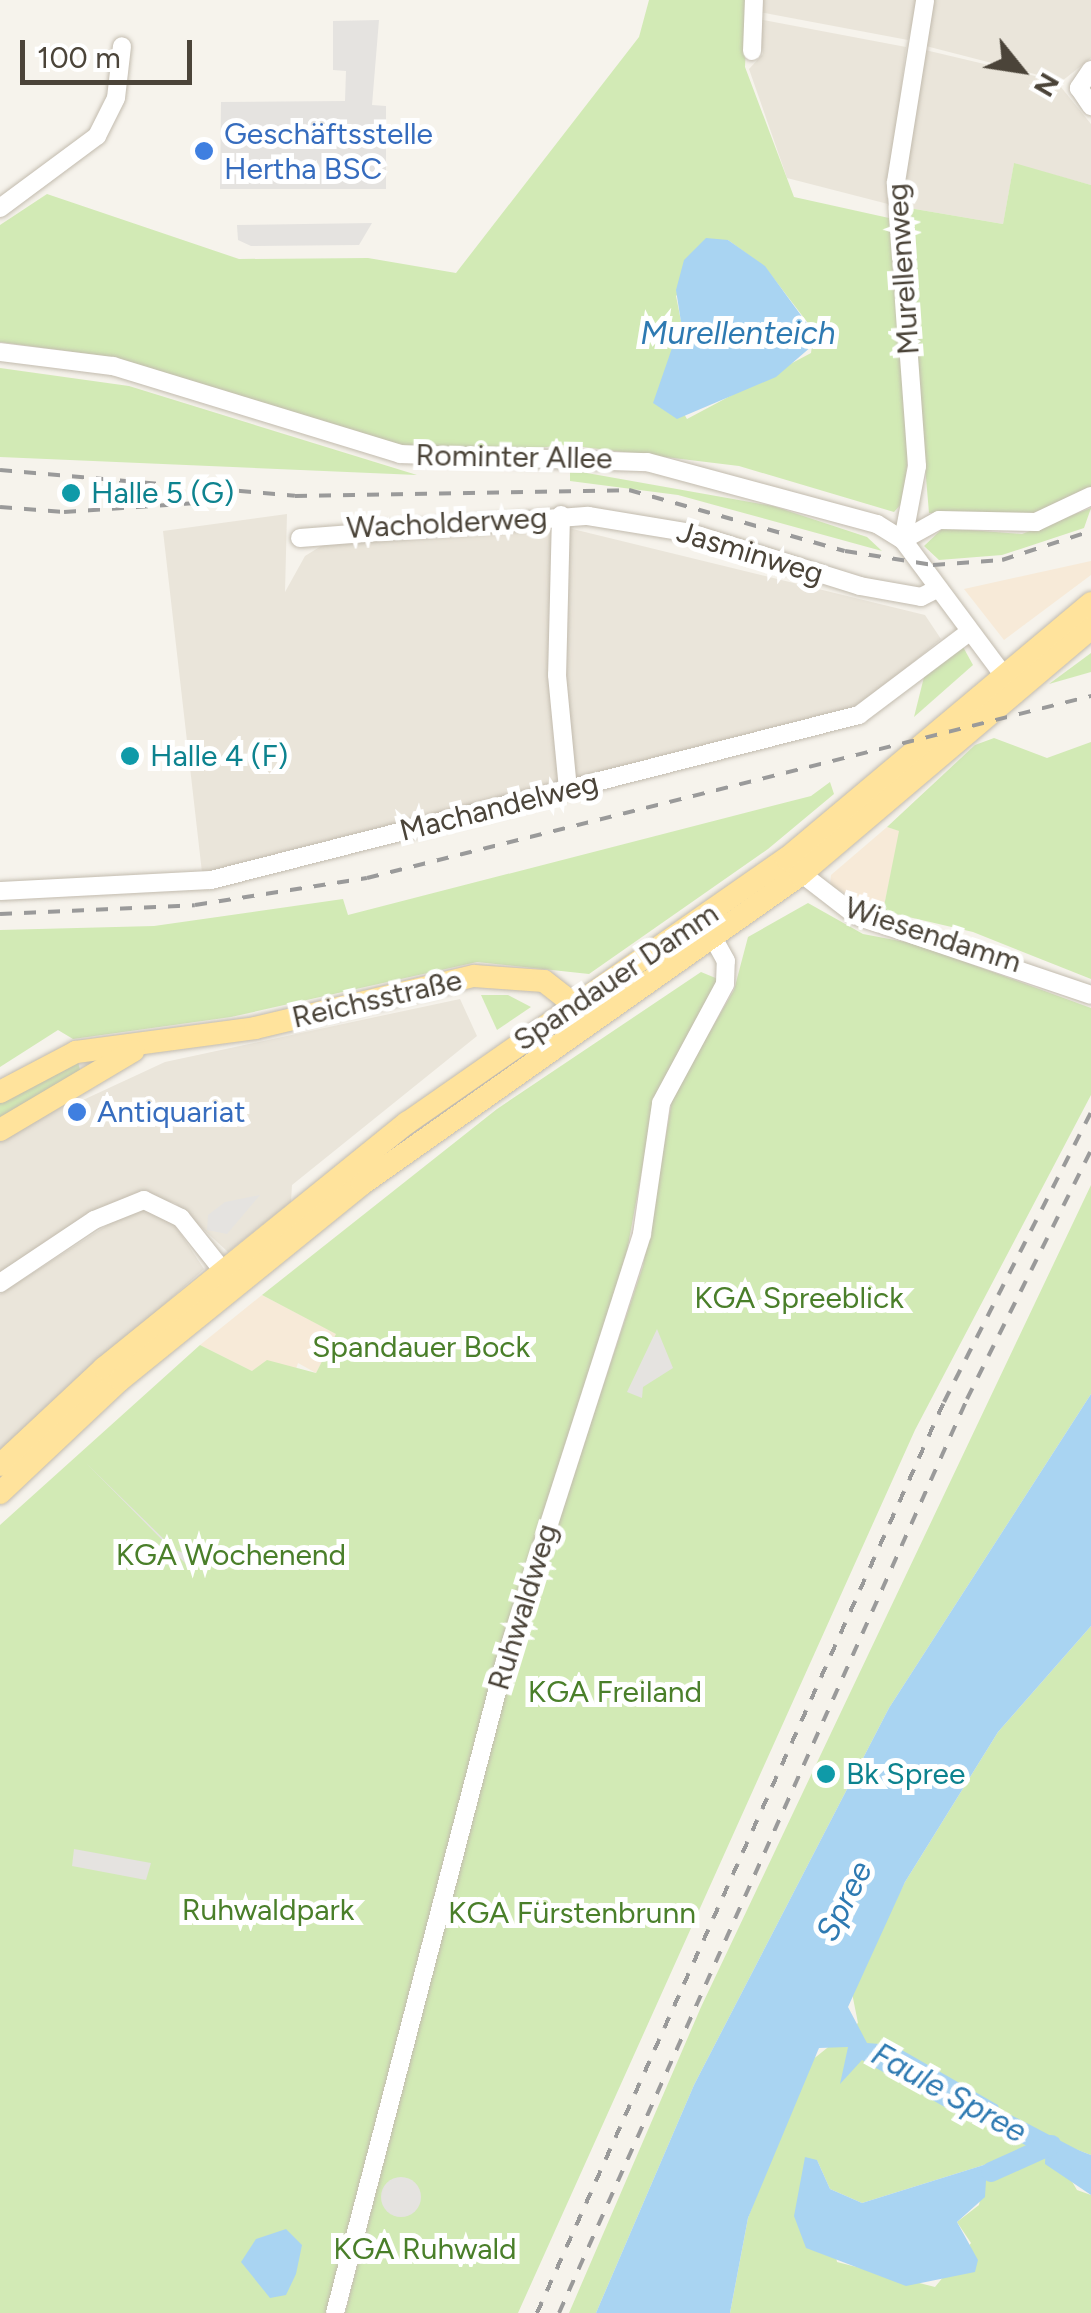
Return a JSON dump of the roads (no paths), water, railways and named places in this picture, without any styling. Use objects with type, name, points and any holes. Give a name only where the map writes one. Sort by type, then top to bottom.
[{"type":"main road","points":[[1006,680],[1091,603]]},
{"type":"main road","points":[[1006,680],[1091,628]]},
{"type":"main road","name":"Spandauer Damm","points":[[0,1493],[230,1279],[420,1113],[584,1012],[793,867],[1006,680]]},
{"type":"main road","name":"Reichsstraße","points":[[0,1092],[76,1052],[150,1044],[491,974],[544,981],[584,1012]]},
{"type":"main road","name":"Reichsstraße","points":[[0,1130],[150,1044]]},
{"type":"main road","name":"Spandauer Damm","points":[[0,1465],[230,1279]]},
{"type":"street","points":[[752,51],[754,0]]},
{"type":"street","name":"Murellenweg","points":[[903,540],[918,466],[896,182],[925,0]]},
{"type":"street","points":[[0,208],[97,136],[116,98],[122,46]]},
{"type":"street","points":[[1091,70],[1079,88],[1091,106]]},
{"type":"street","name":"Rominter Allee","points":[[0,352],[114,366],[400,454],[468,462],[564,454],[736,480],[903,540]]},
{"type":"street","points":[[1006,680],[935,590],[903,540],[939,520],[1036,522],[1091,496]]},
{"type":"street","name":"Wacholderweg","points":[[300,538],[561,514],[557,675],[568,790]]},
{"type":"street","name":"Jasminweg","points":[[561,514],[691,533],[860,586],[921,597],[935,590]]},
{"type":"street","name":"Machandelweg","points":[[0,891],[211,880],[859,714],[968,633]]},
{"type":"street","name":"Wiesendamm","points":[[793,867],[855,914],[1018,962],[1091,995]]},
{"type":"street","name":"Ruhwaldweg","points":[[335,2313],[505,1661],[642,1234],[661,1103],[725,984],[708,929]]},
{"type":"street","points":[[0,1283],[94,1220],[144,1200],[181,1218],[230,1279]]},
{"type":"water","name":"Murellenteich","points":[[706,238],[728,240],[765,266],[819,340],[776,377],[677,419],[653,403],[681,322],[676,290],[684,260]]},
{"type":"water","name":"Spree","points":[[1091,1394],[1091,1626],[998,1732],[905,1882],[848,2007],[867,2043],[893,2045],[998,2105],[1002,2119],[957,2114],[862,2060],[840,2084],[848,2047],[819,2048],[748,2218],[730,2313],[596,2313],[694,2085],[889,1708]]},
{"type":"water","points":[[1046,2138],[1091,2155],[1091,2195],[1045,2164]]},
{"type":"water","points":[[805,2157],[817,2160],[830,2189],[862,2203],[987,2164],[985,2197],[957,2222],[978,2260],[975,2272],[906,2286],[806,2248],[794,2216]]},
{"type":"water","points":[[286,2229],[302,2245],[296,2274],[286,2295],[270,2298],[241,2262],[256,2239]]},
{"type":"waterway","name":"Faule Spree","points":[[978,2109],[1091,2168]]},
{"type":"waterway","points":[[991,2172],[1051,2145]]},
{"type":"railway","points":[[0,470],[295,496],[629,490],[845,551],[933,565],[1002,560],[1091,531]]},
{"type":"railway","points":[[0,507],[64,512],[226,501]]},
{"type":"railway","points":[[0,914],[195,905],[367,878],[1091,696]]},
{"type":"railway","points":[[537,2313],[944,1402],[1091,1112]]},
{"type":"railway","points":[[559,2313],[967,1399],[1091,1150]]},
{"type":"place","name":"Geschäftsstelle Hertha BSC","points":[[204,151]]},
{"type":"place","name":"Halle 5 (G)","points":[[71,493]]},
{"type":"place","name":"Halle 4 (F)","points":[[130,756]]},
{"type":"place","name":"Antiquariat","points":[[77,1112]]},
{"type":"place","name":"Bk Spree","points":[[826,1774]]},
{"type":"park label","name":"KGA Spreeblick","points":[[799,1298]]},
{"type":"park label","name":"Spandauer Bock","points":[[421,1347]]},
{"type":"park label","name":"KGA Wochenend","points":[[231,1555]]},
{"type":"park label","name":"KGA Freiland","points":[[615,1692]]},
{"type":"park label","name":"Ruhwaldpark","points":[[268,1910]]},
{"type":"park label","name":"KGA Fürstenbrunn","points":[[572,1913]]},
{"type":"park label","name":"KGA Ruhwald","points":[[425,2249]]}]
